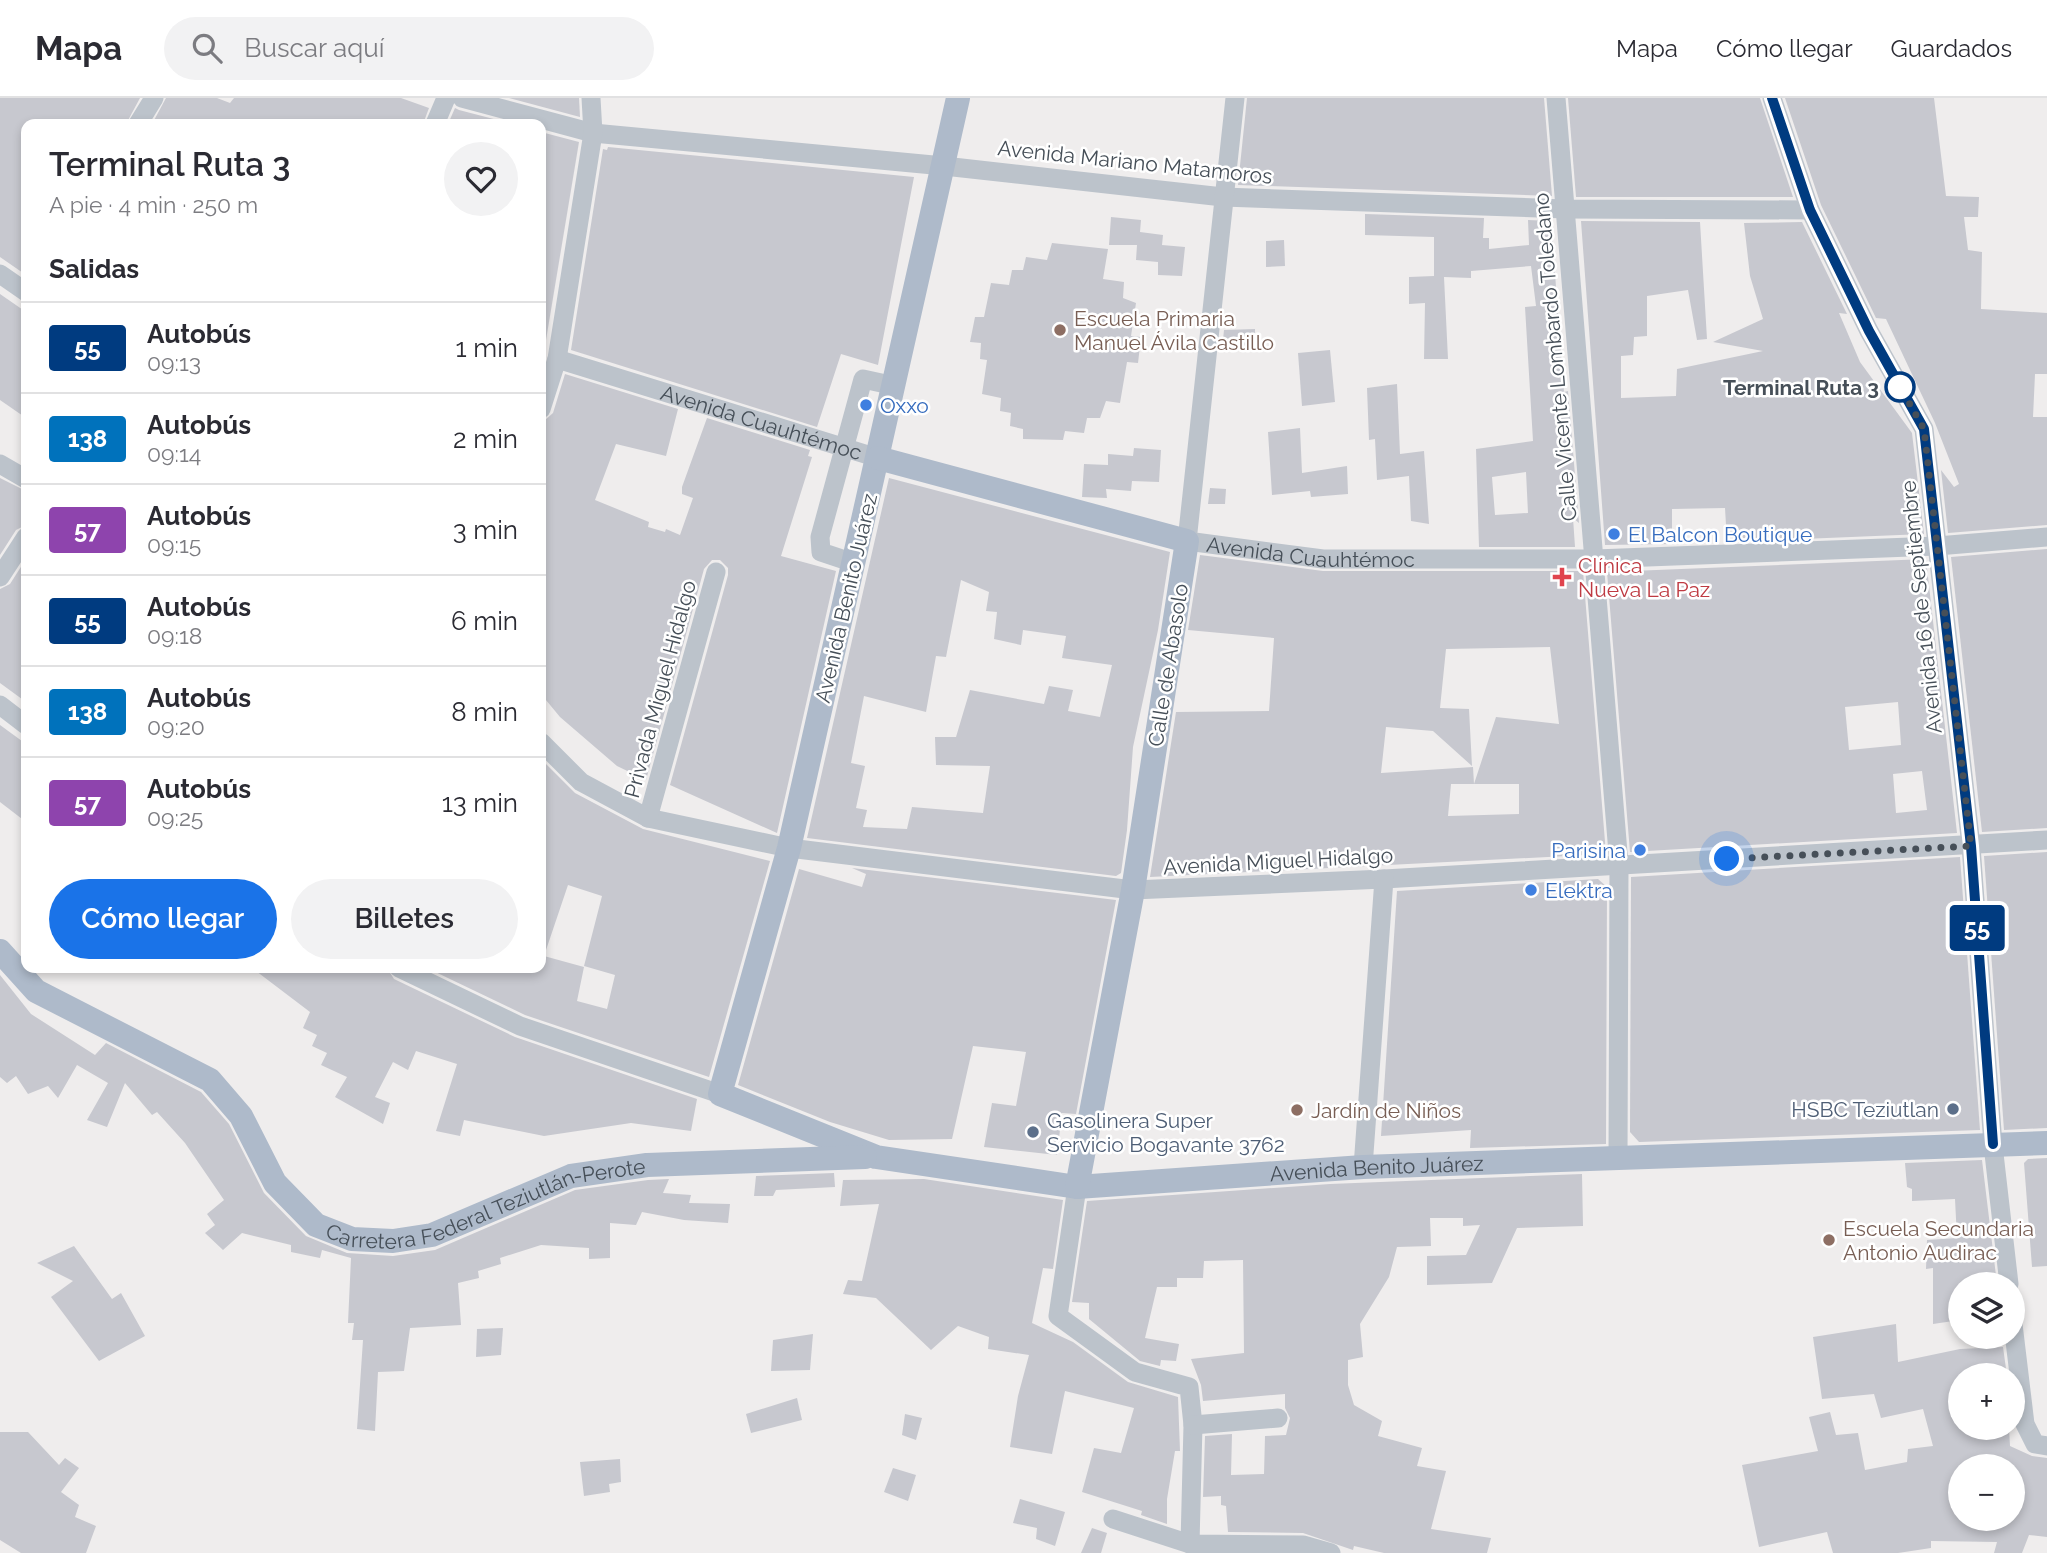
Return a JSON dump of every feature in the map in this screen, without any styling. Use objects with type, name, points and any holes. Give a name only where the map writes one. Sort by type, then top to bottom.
[{"type":"main road","name":"Avenida Benito Juárez","points":[[958,98],[789,848],[720,1094],[876,1157],[1077,1187],[1363,1167],[2047,1143]]},
{"type":"main road","name":"Avenida Cuauhtémoc","points":[[878,458],[1188,541]]},
{"type":"main road","name":"Calle de Abasolo","points":[[1077,1187],[1133,890],[1188,541]]},
{"type":"main road","name":"Carretera Federal Teziutlán-Perote","points":[[0,951],[36,991],[210,1080],[241,1116],[275,1183],[316,1225],[352,1240],[393,1241],[432,1235],[571,1176],[647,1165],[876,1157]]},
{"type":"street","points":[[141,119],[154,98]]},
{"type":"street","points":[[425,119],[434,98]]},
{"type":"street","points":[[437,119],[446,98]]},
{"type":"street","name":"Avenida Mariano Matamoros","points":[[462,98],[541,119]]},
{"type":"street","points":[[546,393],[557,359],[593,133],[591,98]]},
{"type":"street","name":"Calle de Abasolo","points":[[1188,541],[1235,98]]},
{"type":"street","name":"Calle Vicente Lombardo Toledano","points":[[1556,98],[1619,865],[1618,1158]]},
{"type":"street","name":"Avenida 16 de Septiembre","points":[[1772,98],[1810,210],[1869,331],[1924,429],[1971,846],[1993,1144],[2008,1272]]},
{"type":"street","name":"Avenida Mariano Matamoros","points":[[546,120],[593,133],[944,166],[1223,197],[1566,209],[1810,210]]},
{"type":"street","points":[[0,274],[21,289]]},
{"type":"street","name":"Avenida Cuauhtémoc","points":[[557,359],[878,458]]},
{"type":"street","points":[[854,563],[821,552],[819,548],[863,379],[895,386]]},
{"type":"street","points":[[0,464],[21,477]]},
{"type":"street","name":"Avenida Cuauhtémoc","points":[[1188,541],[1324,559],[1595,559],[1937,546],[2047,537]]},
{"type":"street","points":[[0,577],[21,545]]},
{"type":"street","name":"Privada Miguel Hidalgo","points":[[648,817],[716,572]]},
{"type":"street","points":[[0,705],[21,721]]},
{"type":"street","name":"Avenida Miguel Hidalgo","points":[[546,748],[581,782],[648,817],[789,848],[1133,890],[1384,879],[2047,840]]},
{"type":"street","points":[[1363,1167],[1384,879]]},
{"type":"street","name":"Avenida Benito Juárez","points":[[410,973],[520,1026],[720,1094]]},
{"type":"street","points":[[1077,1187],[1058,1316],[1135,1372],[1189,1387],[1193,1425],[1190,1544]]},
{"type":"street","points":[[2016,1349],[2025,1424],[2041,1445]]},
{"type":"street","points":[[1193,1425],[1278,1418]]},
{"type":"street","points":[[1113,1519],[1190,1544],[1303,1545],[1331,1553]]},
{"type":"building","points":[[0,98],[140,98],[129,119],[21,119],[21,272],[0,257]]},
{"type":"building","points":[[166,98],[217,98],[230,103],[234,98],[401,98],[429,108],[425,119],[155,119]]},
{"type":"building","points":[[509,98],[579,98],[580,117]]},
{"type":"building","points":[[1247,98],[1544,98],[1552,196],[1238,185]]},
{"type":"building","points":[[1568,98],[1760,98],[1793,197],[1576,197]]},
{"type":"building","points":[[1785,98],[1934,98],[1946,196],[1979,197],[1978,217],[1964,217],[1968,250],[1982,252],[1981,309],[2047,313],[2047,374],[2035,374],[2033,417],[2047,417],[2047,525],[1948,533],[1941,470],[1954,487],[1959,484],[1935,423],[1886,319],[1876,318],[1821,205]]},
{"type":"building","points":[[455,108],[494,119],[450,119]]},
{"type":"building","points":[[546,133],[579,142],[546,340]]},
{"type":"building","points":[[608,147],[914,177],[878,365],[841,354],[817,427],[571,350],[603,149],[607,150]]},
{"type":"building","points":[[1365,214],[1484,218],[1483,238],[1489,238],[1489,249],[1529,245],[1528,220],[1551,221],[1564,392],[1568,391],[1579,523],[1573,518],[1575,547],[1479,547],[1476,449],[1533,441],[1525,307],[1536,306],[1531,266],[1471,271],[1471,278],[1444,277],[1448,359],[1424,359],[1425,303],[1409,304],[1409,277],[1434,276],[1434,237],[1365,235]],"holes":[[[1526,472],[1528,513],[1495,515],[1492,477]]]},
{"type":"building","points":[[1111,217],[1141,220],[1140,232],[1163,235],[1162,245],[1185,247],[1182,276],[1158,275],[1158,262],[1136,260],[1137,245],[1109,245]]},
{"type":"building","points":[[1581,221],[1700,222],[1707,339],[1697,340],[1688,290],[1647,296],[1647,336],[1634,337],[1633,355],[1621,356],[1621,398],[1676,396],[1677,369],[1763,351],[1713,342],[1763,319],[1750,276],[1744,223],[1802,222],[1847,314],[1839,313],[1860,362],[1912,433],[1924,534],[1727,542],[1725,508],[1672,509],[1672,544],[1605,545]]},
{"type":"building","points":[[1284,240],[1285,266],[1266,267],[1266,241]]},
{"type":"building","points":[[1052,243],[1108,249],[1103,279],[1124,282],[1123,298],[1136,303],[1131,336],[1141,337],[1138,363],[1127,362],[1120,403],[1106,401],[1100,418],[1087,418],[1084,433],[1065,431],[1063,440],[1023,439],[1023,429],[1010,426],[1011,413],[1000,411],[1001,398],[982,394],[987,360],[980,359],[981,343],[970,342],[975,317],[984,317],[991,283],[1009,285],[1012,270],[1023,270],[1026,257],[1047,260]]},
{"type":"building","points":[[0,294],[21,309],[21,415],[0,400]]},
{"type":"building","points":[[1255,329],[1255,349],[1222,350],[1224,330]]},
{"type":"building","points":[[1330,350],[1335,402],[1302,406],[1298,353]]},
{"type":"building","points":[[565,374],[678,409],[666,456],[616,444],[595,500],[649,522],[648,527],[665,532],[666,529],[680,535],[693,498],[682,494],[682,487],[707,418],[810,450],[808,456],[812,457],[781,556],[836,571],[777,833],[670,785],[728,575],[728,568],[720,560],[712,560],[704,569],[646,780],[617,766],[560,717],[546,700],[546,419],[553,413]]},
{"type":"building","points":[[1397,384],[1400,454],[1424,451],[1429,524],[1411,521],[1409,476],[1377,480],[1375,439],[1369,440],[1367,388]]},
{"type":"building","points":[[1300,428],[1302,473],[1347,466],[1348,494],[1311,497],[1310,491],[1272,495],[1268,432]]},
{"type":"building","points":[[1134,448],[1161,450],[1159,482],[1132,481],[1131,491],[1106,489],[1107,498],[1082,497],[1084,464],[1108,465],[1108,454],[1133,456]]},
{"type":"building","points":[[0,478],[21,488],[21,528],[16,530],[0,555]]},
{"type":"building","points":[[889,478],[1170,552],[1158,630],[1133,747],[1121,873],[1116,876],[807,838]],"holes":[[[961,580],[989,592],[986,611],[997,612],[994,639],[1021,645],[1023,630],[1066,636],[1062,658],[1112,665],[1100,717],[1068,711],[1073,690],[1049,686],[1044,704],[970,690],[956,737],[935,737],[936,765],[990,766],[983,813],[912,807],[907,829],[863,827],[867,810],[856,808],[865,766],[851,763],[864,696],[926,712],[936,656],[946,657]]]},
{"type":"building","points":[[1210,488],[1226,489],[1225,504],[1208,504]]},
{"type":"building","points":[[2047,549],[2047,828],[1982,832],[1951,557]]},
{"type":"building","points":[[1200,555],[1323,571],[1583,571],[1606,854],[1150,877],[1176,712],[1269,711],[1274,638],[1188,630]],"holes":[[[1550,647],[1559,724],[1496,717],[1474,784],[1473,767],[1381,773],[1386,727],[1433,731],[1472,766],[1469,709],[1440,708],[1446,649]],[[1451,784],[1519,784],[1519,814],[1448,816]]]},
{"type":"building","points":[[1926,559],[1957,833],[1630,852],[1607,572]],"holes":[[[1898,702],[1901,745],[1849,750],[1845,707]],[[1922,771],[1927,810],[1896,813],[1893,774]]]},
{"type":"building","points":[[21,567],[21,698],[0,683],[0,589],[10,584]]},
{"type":"building","points":[[0,725],[21,740],[21,818],[0,802]]},
{"type":"building","points":[[546,764],[575,793],[643,829],[770,861],[709,1077],[525,1015],[437,973],[546,973],[546,957],[584,967],[577,1001],[607,1009],[615,975],[584,966],[602,896],[568,885],[546,950]]},
{"type":"building","points":[[2047,852],[2047,1128],[2004,1130],[1984,856]]},
{"type":"building","points":[[1960,857],[1980,1130],[1639,1142],[1630,1132],[1631,877]]},
{"type":"building","points":[[852,868],[1116,900],[1076,1114],[1062,1113],[1057,1155],[984,1147],[992,1103],[1016,1106],[1026,1052],[973,1046],[952,1139],[889,1140],[830,1122],[738,1085],[799,869],[862,887],[866,874]]},
{"type":"building","points":[[1598,879],[1607,887],[1606,1144],[1470,1148],[1471,1130],[1381,1136],[1397,891]]},
{"type":"building","points":[[259,973],[390,973],[394,979],[515,1037],[697,1099],[691,1131],[631,1123],[544,1136],[464,1120],[460,1136],[436,1131],[457,1064],[416,1051],[408,1070],[393,1062],[375,1097],[390,1103],[383,1124],[335,1097],[347,1077],[321,1065],[327,1053],[312,1046],[317,1035],[303,1028],[310,1012]]},
{"type":"building","points":[[0,975],[31,1014],[95,1055],[106,1043],[201,1092],[229,1124],[264,1193],[306,1236],[347,1253],[393,1256],[435,1250],[575,1190],[648,1180],[669,1179],[663,1193],[691,1195],[689,1203],[730,1204],[728,1223],[684,1220],[642,1212],[636,1225],[610,1223],[610,1258],[589,1259],[589,1248],[541,1245],[500,1258],[501,1264],[478,1271],[479,1278],[458,1283],[461,1325],[410,1328],[404,1371],[378,1372],[375,1431],[357,1429],[363,1340],[352,1340],[354,1323],[348,1323],[351,1258],[322,1250],[320,1258],[291,1252],[291,1245],[242,1233],[223,1250],[205,1233],[215,1225],[207,1214],[224,1200],[185,1143],[157,1112],[152,1115],[125,1083],[107,1127],[87,1120],[108,1083],[77,1065],[58,1098],[48,1086],[28,1094],[16,1076],[7,1083],[0,1077]]},
{"type":"building","points":[[2047,1158],[2047,1266],[2032,1267],[2024,1163],[2028,1159]]},
{"type":"building","points":[[1982,1160],[1996,1272],[1948,1272],[1948,1322],[1933,1324],[1933,1268],[1926,1269],[1927,1240],[1957,1238],[1955,1199],[1912,1201],[1912,1189],[1907,1187],[1905,1163]]},
{"type":"building","points":[[834,1173],[835,1187],[776,1190],[773,1196],[754,1196],[756,1176]]},
{"type":"building","points":[[1582,1174],[1583,1226],[1517,1228],[1492,1283],[1427,1285],[1427,1256],[1466,1255],[1480,1225],[1463,1226],[1463,1218],[1430,1218],[1431,1246],[1397,1247],[1389,1277],[1360,1324],[1363,1357],[1348,1360],[1348,1385],[1354,1405],[1382,1421],[1378,1436],[1422,1448],[1417,1466],[1446,1471],[1431,1529],[1491,1538],[1487,1553],[1384,1553],[1354,1546],[1353,1550],[1303,1533],[1228,1532],[1226,1506],[1221,1505],[1221,1496],[1203,1497],[1205,1436],[1232,1434],[1231,1475],[1264,1474],[1265,1436],[1286,1435],[1290,1418],[1285,1408],[1285,1394],[1203,1401],[1201,1385],[1191,1359],[1244,1353],[1243,1260],[1204,1261],[1203,1278],[1177,1278],[1177,1287],[1157,1287],[1145,1338],[1179,1344],[1176,1361],[1161,1360],[1160,1366],[1140,1361],[1089,1319],[1089,1303],[1072,1302],[1087,1201],[1330,1184]]},
{"type":"building","points":[[924,1179],[1063,1200],[1053,1269],[1043,1268],[1032,1323],[1073,1342],[1128,1382],[1178,1397],[1180,1451],[1175,1451],[1167,1499],[1167,1524],[1141,1515],[1142,1511],[1082,1492],[1094,1448],[1121,1453],[1134,1408],[1065,1391],[1052,1454],[1010,1447],[1018,1396],[1029,1355],[988,1349],[989,1337],[958,1326],[931,1350],[876,1298],[843,1294],[848,1280],[862,1281],[879,1204],[840,1206],[843,1180]]},
{"type":"building","points":[[74,1246],[112,1299],[121,1293],[145,1336],[99,1361],[51,1297],[73,1281],[37,1263]]},
{"type":"building","points":[[1896,1324],[1898,1362],[1960,1349],[2003,1349],[2005,1363],[1948,1363],[1948,1440],[2010,1440],[2010,1446],[2032,1456],[2047,1458],[2047,1537],[2029,1535],[2022,1553],[1994,1553],[1997,1542],[1931,1541],[1931,1548],[1898,1553],[1833,1553],[1827,1532],[1759,1547],[1742,1465],[1818,1451],[1809,1417],[1830,1412],[1836,1435],[1858,1433],[1865,1470],[1907,1462],[1908,1449],[1933,1446],[1923,1409],[1881,1418],[1874,1394],[1822,1399],[1813,1337]]},
{"type":"building","points":[[503,1328],[501,1355],[476,1357],[477,1329]]},
{"type":"building","points":[[813,1334],[810,1370],[771,1371],[773,1340]]},
{"type":"building","points":[[797,1398],[802,1420],[751,1433],[746,1414]]},
{"type":"building","points":[[905,1414],[922,1418],[916,1440],[902,1435]]},
{"type":"building","points":[[0,1432],[28,1432],[59,1465],[65,1458],[79,1468],[61,1492],[79,1505],[75,1517],[96,1526],[86,1553],[21,1553],[0,1540]]},
{"type":"building","points":[[620,1459],[621,1482],[609,1484],[610,1492],[584,1496],[580,1462]]},
{"type":"building","points":[[893,1468],[916,1475],[908,1501],[884,1492]]},
{"type":"building","points":[[1020,1499],[1065,1512],[1055,1546],[1036,1539],[1037,1528],[1013,1523]]},
{"type":"building","points":[[1092,1528],[1107,1533],[1101,1553],[1081,1553]]},
{"type":"bus line","name":"55","points":[[1772,98],[1810,210],[1869,331],[1924,429],[1971,846],[1993,1144]]},
{"type":"place","name":"Escuela Primaria Manuel Ávila Castillo","points":[[1060,330]]},
{"type":"place","name":"Terminal Ruta 3","points":[[1900,387]]},
{"type":"place","name":"Oxxo","points":[[866,405]]},
{"type":"place","name":"El Balcon Boutique","points":[[1614,534]]},
{"type":"place","name":"Clínica Nueva La Paz","points":[[1562,577]]},
{"type":"place","name":"Parisina","points":[[1640,850]]},
{"type":"place","name":"Elektra","points":[[1531,890]]},
{"type":"place","name":"HSBC Teziutlan","points":[[1953,1109]]},
{"type":"place","name":"Jardín de Niños","points":[[1297,1110]]},
{"type":"place","name":"Gasolinera Super Servicio Bogavante 3762","points":[[1033,1132]]},
{"type":"place","name":"Escuela Secundaria Antonio Audirac","points":[[1829,1240]]},
{"type":"route","points":[[1727,859],[1971,846],[1924,429],[1900,387]]}]
